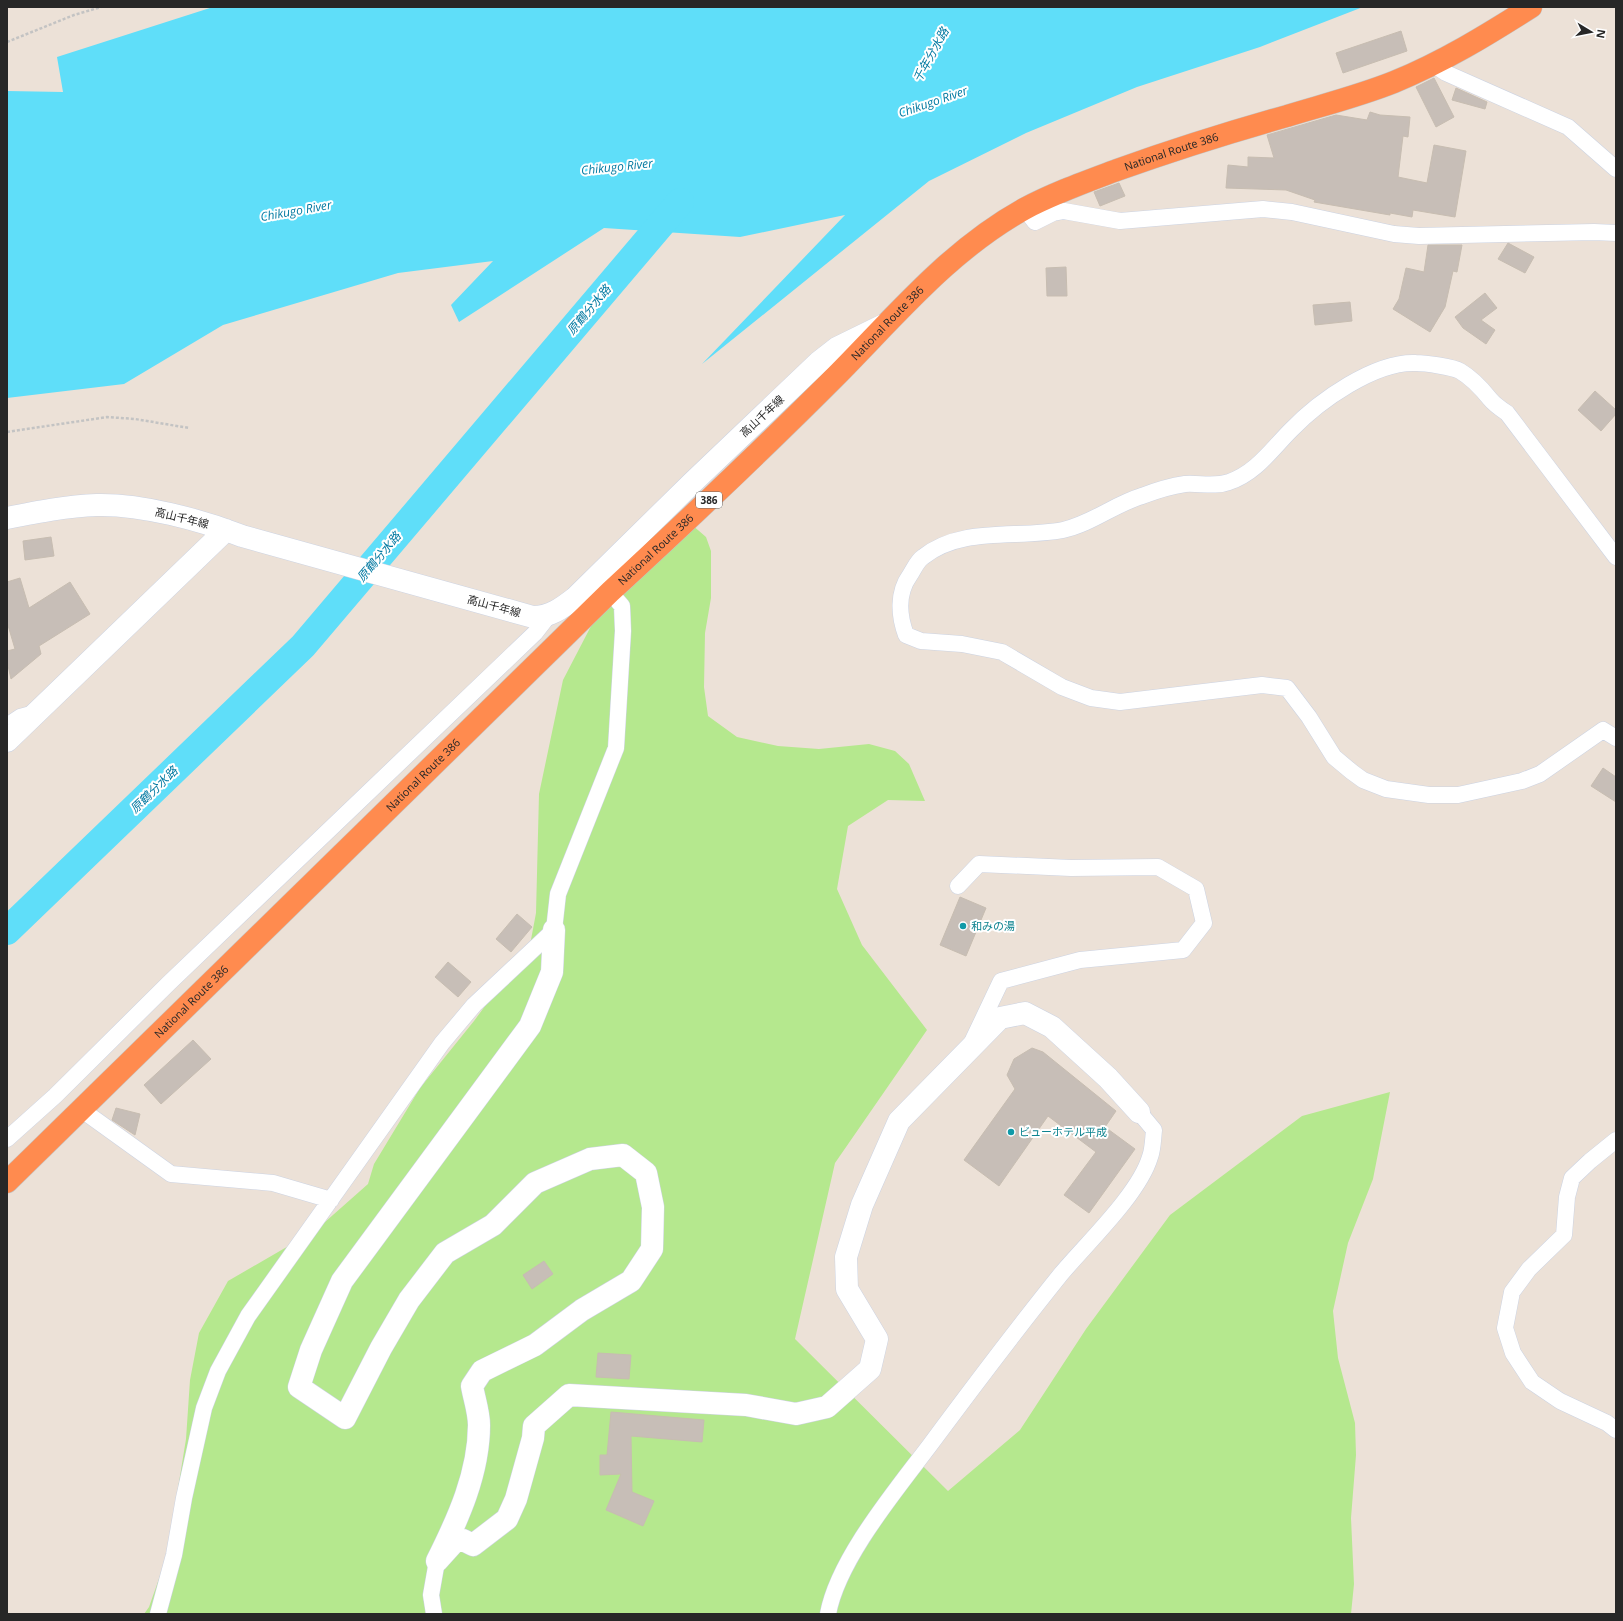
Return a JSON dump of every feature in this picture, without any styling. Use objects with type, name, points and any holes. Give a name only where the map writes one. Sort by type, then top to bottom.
[{"type":"highway","name":"National Route 386","points":[[7,1182],[610,592],[694,514],[834,378],[884,325],[948,263],[1002,222],[1054,195],[1147,159],[1344,99],[1392,82],[1434,65],[1490,34],[1531,7]]},
{"type":"street","points":[[1434,65],[1446,73],[1568,127],[1616,169]]},
{"type":"street","points":[[1025,209],[1035,222],[1053,213],[1064,211],[1120,221],[1263,209],[1292,212],[1394,234],[1419,236],[1594,232],[1616,233]]},
{"type":"street","name":"高山千年線","points":[[7,518],[72,506],[121,506],[174,516],[541,616],[561,609],[575,598],[693,482],[819,362],[837,348],[884,325]]},
{"type":"street","points":[[1616,557],[1507,413],[1490,400],[1485,391],[1459,370],[1416,363],[1387,368],[1359,378],[1326,400],[1292,429],[1263,461],[1245,476],[1227,483],[1184,484],[1140,496],[1107,513],[1066,529],[1049,532],[969,537],[940,547],[921,558],[906,580],[901,598],[900,619],[906,635],[921,641],[962,644],[1002,652],[1062,686],[1091,698],[1120,702],[1262,685],[1287,688],[1309,717],[1334,757],[1363,780],[1386,788],[1429,795],[1458,795],[1507,786],[1540,774],[1603,730],[1616,738]]},
{"type":"street","points":[[7,741],[43,706],[234,533]]},
{"type":"street","points":[[434,1614],[431,1595],[437,1561],[459,1516],[477,1457],[480,1424],[472,1386],[482,1371],[535,1345],[582,1310],[631,1281],[652,1249],[653,1207],[646,1173],[623,1155],[590,1159],[535,1183],[494,1225],[445,1253],[409,1300],[381,1348],[345,1418],[299,1387],[311,1350],[342,1281],[530,1026],[552,972],[554,930],[558,894],[616,748],[623,631],[622,606],[610,592]]},
{"type":"street","points":[[7,1139],[55,1096],[168,983],[535,633],[541,616]]},
{"type":"street","points":[[958,886],[978,864],[1072,868],[1158,868],[1196,889],[1204,923],[1183,950],[1080,960],[1001,981],[967,1052]]},
{"type":"street","points":[[158,1614],[174,1556],[184,1498],[204,1408],[218,1371],[248,1316],[442,1043],[474,1005],[554,930]]},
{"type":"street","points":[[437,1561],[456,1540],[463,1540],[473,1545],[506,1519],[516,1499],[533,1438],[534,1426],[569,1395],[746,1405],[796,1414],[827,1407],[870,1369],[877,1339],[847,1289],[846,1257],[862,1205],[899,1121],[1000,1018],[1024,1013],[1052,1027],[1108,1078],[1139,1112],[1154,1130],[1150,1156],[1133,1190],[1061,1274],[884,1506],[848,1562],[830,1600],[828,1614]]},
{"type":"street","points":[[82,1110],[171,1174],[273,1183],[331,1200]]},
{"type":"street","points":[[1616,1140],[1572,1178],[1567,1197],[1564,1235],[1529,1269],[1512,1292],[1505,1328],[1513,1353],[1532,1382],[1560,1401],[1607,1423],[1616,1430]]},
{"type":"lane","points":[[7,721],[19,713],[43,706]]},
{"type":"path","points":[[7,42],[74,15],[101,7]]},
{"type":"path","points":[[7,432],[107,417],[135,419],[189,428]]},
{"type":"green space","points":[[691,524],[706,537],[711,551],[711,598],[705,633],[704,687],[708,716],[737,737],[778,746],[819,749],[869,744],[895,751],[909,764],[925,801],[888,800],[848,826],[837,889],[862,945],[927,1030],[835,1163],[795,1339],[948,1491],[1020,1430],[1086,1329],[1170,1215],[1302,1116],[1390,1092],[1373,1179],[1348,1243],[1333,1311],[1338,1358],[1355,1423],[1356,1455],[1351,1518],[1354,1584],[1351,1614],[144,1614],[149,1607],[167,1556],[186,1439],[190,1380],[199,1333],[228,1281],[316,1230],[368,1184],[374,1164],[420,1088],[474,1021],[530,945],[536,913],[539,794],[563,680],[603,603]]},
{"type":"water","points":[[213,7],[1363,7],[1260,47],[1137,87],[1026,133],[929,181],[702,364],[845,215],[740,237],[604,228],[459,322],[451,305],[493,261],[398,273],[223,325],[124,384],[7,398],[7,91],[63,92],[57,57]]},
{"type":"building","points":[[1401,31],[1407,51],[1343,73],[1336,53]]},
{"type":"building","points":[[1434,78],[1454,117],[1436,127],[1416,87]]},
{"type":"building","points":[[1456,88],[1487,102],[1485,109],[1452,100]]},
{"type":"building","points":[[1370,112],[1380,115],[1410,117],[1408,137],[1403,136],[1398,177],[1427,183],[1434,145],[1466,151],[1455,217],[1413,210],[1412,217],[1390,213],[1390,215],[1314,202],[1315,200],[1286,190],[1226,188],[1228,165],[1248,167],[1248,157],[1274,158],[1267,135],[1336,115],[1367,120]]},
{"type":"building","points":[[1119,183],[1125,196],[1100,206],[1094,192]]},
{"type":"building","points":[[1508,243],[1534,257],[1525,273],[1498,259]]},
{"type":"building","points":[[1428,245],[1462,245],[1457,272],[1453,271],[1445,307],[1430,332],[1393,309],[1399,299],[1406,268],[1424,272]]},
{"type":"building","points":[[1066,267],[1067,296],[1047,296],[1046,268]]},
{"type":"building","points":[[1485,293],[1497,308],[1481,320],[1495,330],[1486,344],[1463,328],[1455,317]]},
{"type":"building","points":[[1350,302],[1352,321],[1315,325],[1313,305]]},
{"type":"building","points":[[1595,391],[1616,410],[1616,414],[1601,431],[1578,410]]},
{"type":"building","points":[[51,537],[54,556],[25,560],[23,541]]},
{"type":"building","points":[[20,578],[29,608],[70,582],[90,614],[39,646],[41,654],[11,679],[7,661],[7,651],[15,649],[7,622],[7,582]]},
{"type":"building","points":[[1603,768],[1616,777],[1616,802],[1591,786]]},
{"type":"building","name":"和みの湯","points":[[960,897],[986,908],[966,956],[940,945]]},
{"type":"building","points":[[517,914],[532,927],[511,952],[496,939]]},
{"type":"building","points":[[448,962],[471,982],[458,997],[435,977]]},
{"type":"building","points":[[193,1040],[211,1059],[161,1104],[144,1085]]},
{"type":"building","name":"ビューホテル平成","points":[[1032,1048],[1043,1052],[1116,1111],[1105,1127],[1135,1149],[1089,1213],[1064,1195],[1096,1152],[1048,1116],[999,1186],[964,1160],[1015,1089],[1007,1075],[1014,1059]]},
{"type":"building","points":[[116,1108],[140,1114],[135,1135],[112,1120]]},
{"type":"building","points":[[544,1261],[553,1274],[532,1289],[523,1275]]},
{"type":"building","points":[[598,1353],[631,1355],[629,1379],[596,1377]]},
{"type":"building","points":[[611,1412],[704,1420],[702,1442],[631,1436],[632,1492],[654,1501],[643,1526],[606,1510],[621,1474],[600,1475],[600,1455],[607,1455]]},
{"type":"waterway","name":"原鶴分水路","points":[[7,931],[303,646],[680,202]]},
{"type":"place","name":"和みの湯","points":[[963,926]]},
{"type":"place","name":"ビューホテル平成","points":[[1011,1132]]},
{"type":"water label","name":"千年分水路","points":[[931,55]]},
{"type":"water label","name":"Chikugo River","points":[[933,102]]},
{"type":"water label","name":"Chikugo River","points":[[617,167]]},
{"type":"water label","name":"Chikugo River","points":[[296,211]]}]
